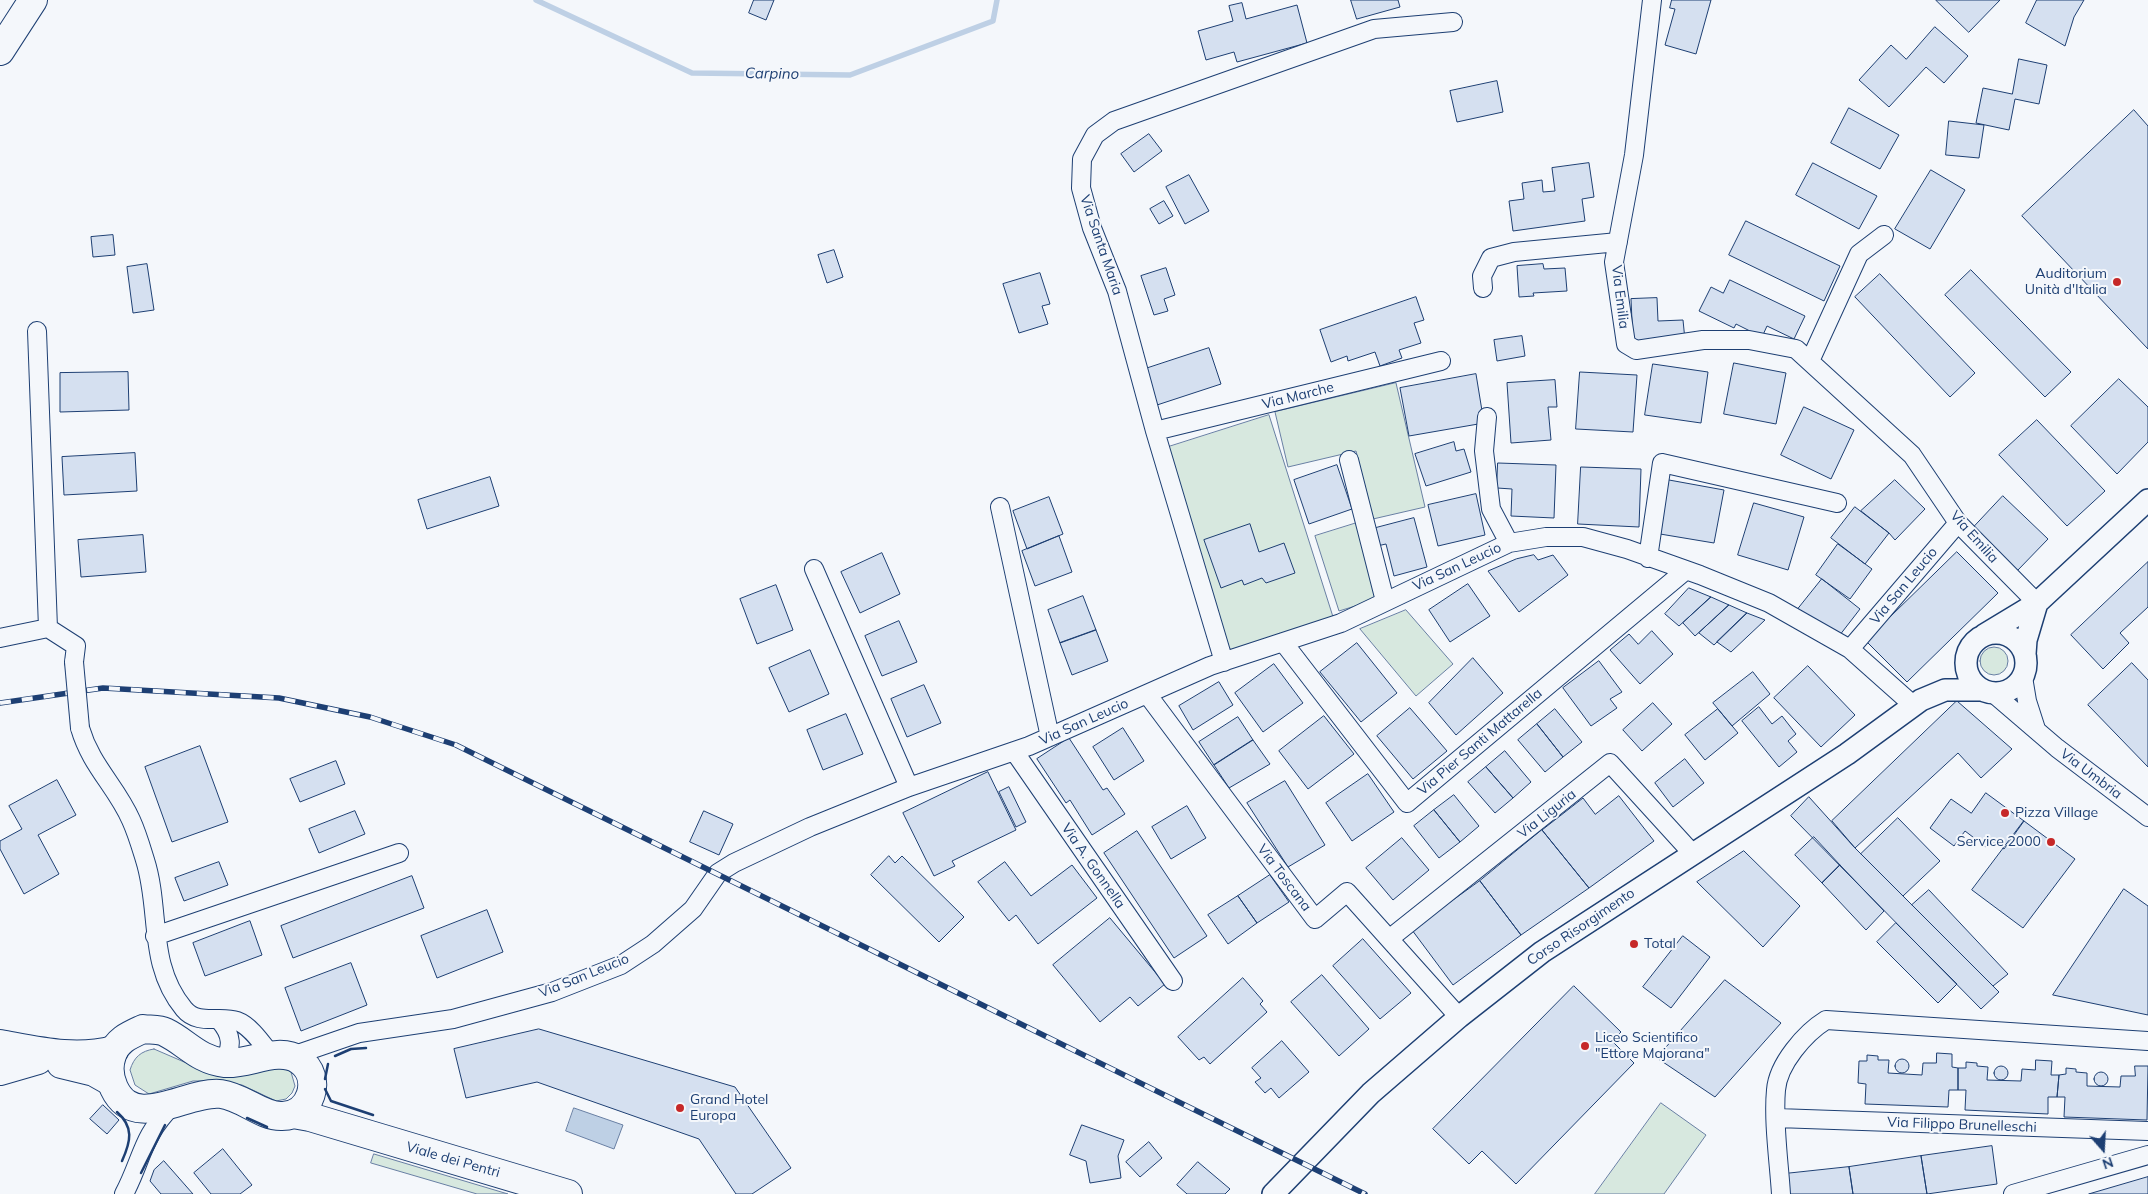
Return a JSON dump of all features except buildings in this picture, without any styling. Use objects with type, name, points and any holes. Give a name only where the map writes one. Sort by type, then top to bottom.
[{"type":"main road","points":[[0,51],[33,0]]},
{"type":"main road","points":[[128,1103],[115,1091],[110,1081],[109,1068],[114,1050],[124,1038],[143,1029],[164,1031],[192,1051],[223,1063],[240,1063],[297,1070],[305,1106],[293,1114]]},
{"type":"main road","points":[[0,1044],[67,1056],[94,1055],[114,1050]]},
{"type":"main road","points":[[0,1060],[38,1060],[94,1072],[110,1081]]},
{"type":"main road","points":[[0,1071],[38,1060]]},
{"type":"main road","name":"Viale dei Pentri","points":[[297,1070],[315,1104],[337,1126]]},
{"type":"main road","name":"Viale dei Pentri","points":[[128,1103],[140,1108],[158,1108],[210,1093],[239,1098],[268,1113],[280,1116],[293,1114],[310,1117],[568,1194]]},
{"type":"street","name":"Via Emilia","points":[[1652,0],[1634,155],[1614,262],[1626,344],[1636,350],[1703,340],[1749,340],[1796,349],[1912,455],[1958,523],[2037,603]]},
{"type":"street","name":"Via Santa Maria","points":[[1224,662],[1155,432],[1117,292],[1092,228],[1081,188],[1082,158],[1095,135],[1114,121],[1374,29],[1453,22]]},
{"type":"street","points":[[1810,361],[1859,254],[1884,235]]},
{"type":"street","points":[[1483,288],[1482,276],[1491,258],[1514,252],[1618,242]]},
{"type":"street","points":[[37,331],[48,628]]},
{"type":"street","name":"Via Marche","points":[[1155,432],[1441,361]]},
{"type":"street","points":[[1487,416],[1484,451],[1491,509],[1509,543]]},
{"type":"street","points":[[1349,460],[1385,601]]},
{"type":"street","points":[[1648,558],[1662,463],[1837,502]]},
{"type":"street","points":[[2037,603],[2027,633],[2025,654],[2027,666],[2023,677],[2011,690],[1988,692],[1974,685],[1969,676],[1966,657],[1970,648],[1984,635],[2037,603],[2148,500]]},
{"type":"street","points":[[1000,507],[1050,737]]},
{"type":"street","name":"Via San Leucio","points":[[1850,649],[1958,523]]},
{"type":"street","name":"Via San Leucio","points":[[297,1070],[336,1041],[359,1033],[452,1019],[552,992],[621,965],[653,944],[693,908],[718,873],[734,863],[810,828],[909,787],[1050,737],[1224,662],[1341,622],[1509,543],[1546,536],[1583,537],[1686,570],[1769,603],[1850,649],[1917,703]]},
{"type":"street","points":[[814,569],[909,787]]},
{"type":"street","name":"Via Pier Santi Mattarella","points":[[1283,642],[1407,804],[1686,570]]},
{"type":"street","points":[[0,638],[48,628],[76,646],[74,662],[80,728],[92,761],[131,820],[146,862],[154,903],[155,936],[162,969],[184,1010],[195,1018],[220,1021],[236,1020],[244,1024],[297,1070],[336,1041]]},
{"type":"street","points":[[1984,635],[2004,634],[2020,645],[2025,654]]},
{"type":"street","name":"Corso Risorgimento","points":[[1273,1194],[1372,1093],[1458,1017],[1542,952],[1847,754],[1917,703],[1966,657]]},
{"type":"street","points":[[2023,677],[2027,701],[2036,730]]},
{"type":"street","name":"Corso Risorgimento","points":[[1917,703],[1945,690],[1988,692]]},
{"type":"street","name":"Via Umbria","points":[[1988,692],[2056,748],[2148,816]]},
{"type":"street","name":"Via Toscana","points":[[1147,694],[1315,919],[1347,892],[1458,1017]]},
{"type":"street","name":"Via A. Gonnella","points":[[1014,751],[1173,981]]},
{"type":"street","name":"Via Liguria","points":[[1389,939],[1610,763],[1692,853]]},
{"type":"street","points":[[155,936],[399,853]]},
{"type":"street","points":[[1781,1194],[1776,1088],[1788,1058],[1812,1029],[1826,1020],[2148,1041]]},
{"type":"street","points":[[220,1021],[227,1030],[231,1041],[229,1053],[223,1063]]},
{"type":"street","points":[[128,1103],[137,1114],[141,1124],[144,1144]]},
{"type":"street","points":[[129,1192],[144,1144],[154,1125],[173,1105]]},
{"type":"street","name":"Via Filippo Brunelleschi","points":[[1777,1118],[2148,1131]]},
{"type":"street","points":[[2013,1194],[2148,1155]]},
{"type":"shaded area","points":[[1396,383],[1425,507],[1373,519],[1356,451],[1288,467],[1275,412]]},
{"type":"shaded area","points":[[1269,415],[1334,620],[1227,654],[1162,449]]},
{"type":"shaded area","points":[[1360,522],[1378,599],[1339,611],[1315,536]]},
{"type":"shaded area","points":[[1406,610],[1453,664],[1416,696],[1360,629]]},
{"type":"shaded area","points":[[1994,647],[2004,651],[2008,661],[2004,671],[1994,675],[1984,671],[1980,661],[1984,651]]},
{"type":"shaded area","points":[[154,1049],[212,1074],[241,1076],[272,1067],[285,1068],[291,1072],[295,1086],[292,1093],[286,1099],[276,1101],[242,1085],[210,1081],[193,1081],[149,1094],[135,1085],[130,1070],[139,1055]]},
{"type":"shaded area","points":[[1661,1103],[1706,1135],[1664,1194],[1595,1194]]},
{"type":"shaded area","points":[[374,1154],[508,1194],[477,1194],[371,1163]]},
{"type":"water","points":[[574,1108],[623,1125],[614,1149],[566,1131]]},
{"type":"waterway","name":"Carpino","points":[[536,0],[692,73],[850,75],[993,21],[997,0]]},
{"type":"railway","points":[[0,703],[103,688],[279,698],[370,717],[456,745],[1365,1194]]},
{"type":"wall","points":[[335,1056],[351,1049],[366,1048]]},
{"type":"wall","points":[[325,1079],[328,1064]]},
{"type":"wall","points":[[325,1089],[331,1101],[373,1115]]},
{"type":"wall","points":[[117,1112],[126,1123],[129,1135],[129,1141],[122,1161]]},
{"type":"wall","points":[[247,1118],[267,1127]]},
{"type":"wall","points":[[141,1173],[165,1125]]},
{"type":"place","name":"Auditorium Unità d'Italia","points":[[2117,282]]},
{"type":"place","name":"Pizza Village","points":[[2005,813]]},
{"type":"place","name":"Service 2000","points":[[2051,842]]},
{"type":"place","name":"Total","points":[[1634,944]]},
{"type":"place","name":"Liceo Scientifico \"Ettore Majorana\"","points":[[1585,1046]]},
{"type":"place","name":"Grand Hotel Europa","points":[[680,1108]]}]
